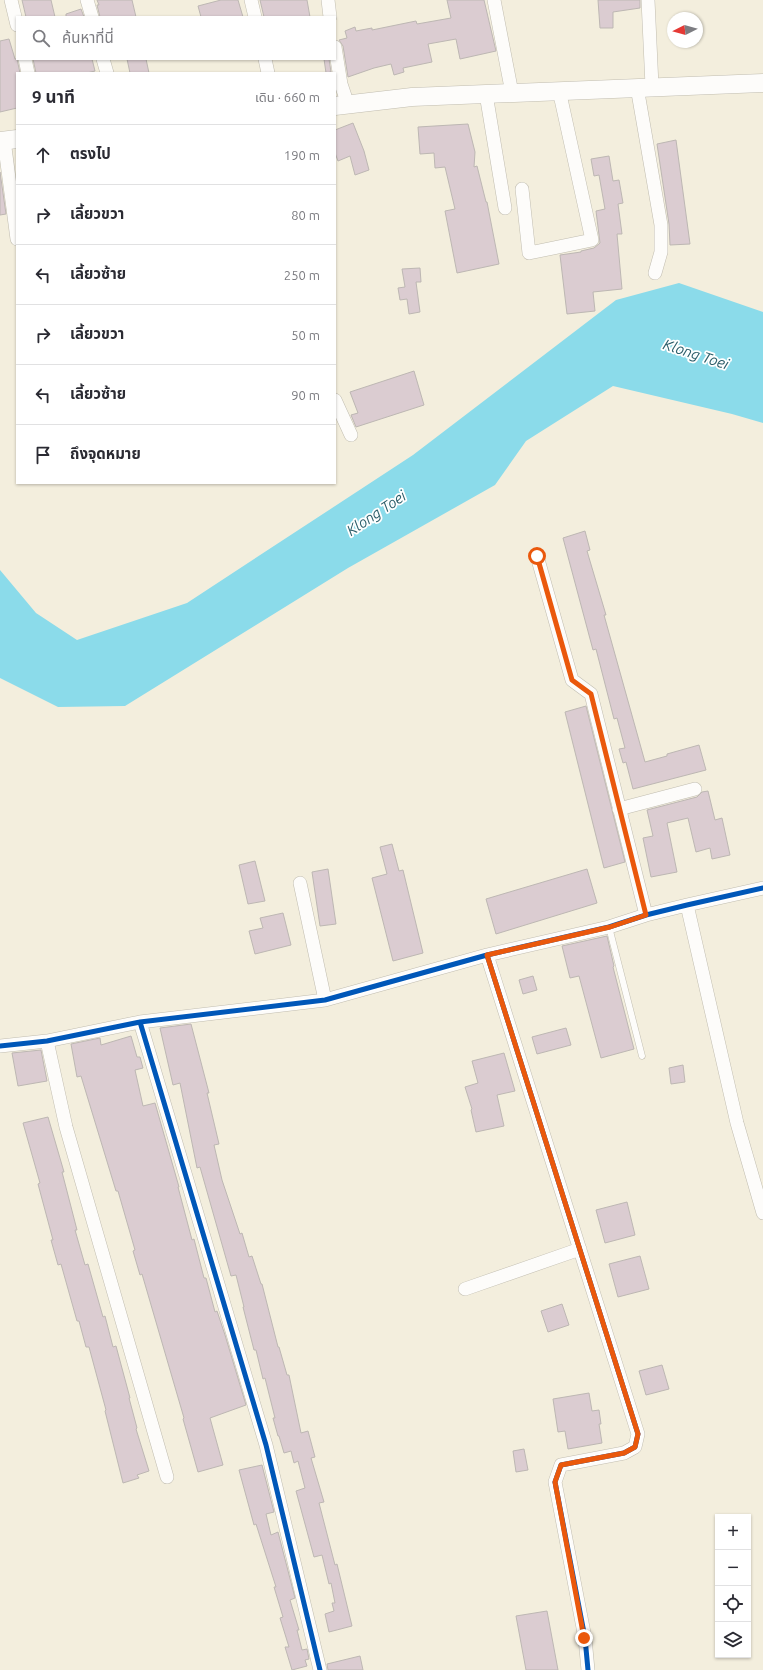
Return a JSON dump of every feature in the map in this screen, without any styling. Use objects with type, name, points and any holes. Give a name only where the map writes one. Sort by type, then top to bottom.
[{"type":"street","points":[[11,0],[16,21]]},
{"type":"street","points":[[87,0],[92,16]]},
{"type":"street","points":[[251,0],[255,16]]},
{"type":"street","points":[[328,0],[330,16]]},
{"type":"street","points":[[494,0],[512,92]]},
{"type":"street","points":[[648,0],[644,87],[661,224],[661,252],[655,273]]},
{"type":"street","points":[[336,53],[341,84],[342,105],[412,97],[763,83]]},
{"type":"street","points":[[25,60],[28,72]]},
{"type":"street","points":[[103,60],[107,72]]},
{"type":"street","points":[[265,60],[268,72]]},
{"type":"street","points":[[522,189],[529,254],[592,240],[559,90]]},
{"type":"street","points":[[486,94],[505,208]]},
{"type":"street","points":[[7,140],[16,229]]},
{"type":"street","points":[[336,402],[350,435]]},
{"type":"street","points":[[537,556],[572,680],[591,694],[646,915]]},
{"type":"street","points":[[619,809],[695,789]]},
{"type":"street","points":[[300,883],[325,1000]]},
{"type":"street","points":[[0,1046],[47,1041],[140,1022],[325,1000],[487,955],[610,927],[646,915],[763,888]]},
{"type":"street","points":[[687,905],[737,1123],[763,1213]]},
{"type":"street","points":[[487,955],[638,1434],[635,1447],[624,1453],[561,1465],[555,1482],[584,1638],[588,1670]]},
{"type":"street","points":[[140,1022],[266,1445],[320,1670]]},
{"type":"street","points":[[47,1041],[66,1127],[167,1477]]},
{"type":"street","points":[[465,1289],[580,1250]]},
{"type":"lane","points":[[610,927],[642,1056]]},
{"type":"water","name":"Klong Toei","points":[[679,283],[763,312],[763,423],[732,414],[613,386],[526,441],[495,485],[348,568],[125,706],[58,707],[0,678],[0,570],[36,613],[77,640],[187,603],[413,455],[616,300]]},
{"type":"building","points":[[22,0],[51,0],[55,16],[26,16]]},
{"type":"building","points":[[97,0],[132,0],[136,16],[100,16],[97,5],[99,5]]},
{"type":"building","points":[[221,0],[238,0],[243,16],[201,16],[198,6]]},
{"type":"building","points":[[260,0],[307,0],[310,16],[264,16]]},
{"type":"building","points":[[447,0],[484,0],[496,51],[460,59],[456,39],[428,44],[432,62],[403,68],[404,72],[394,75],[391,64],[348,77],[343,46],[339,40],[347,38],[345,31],[355,27],[356,31],[372,28],[372,30],[416,21],[417,24],[451,18]]},
{"type":"building","points":[[598,0],[640,0],[640,8],[613,12],[613,28],[600,28]]},
{"type":"building","points":[[81,9],[84,16],[66,16],[66,14]]},
{"type":"building","points":[[9,39],[15,59],[17,60],[20,72],[16,72],[16,108],[0,112],[0,41]]},
{"type":"building","points":[[33,60],[92,60],[95,71],[91,72],[36,72]]},
{"type":"building","points":[[127,60],[146,60],[149,72],[130,72]]},
{"type":"building","points":[[324,60],[329,60],[331,72],[326,72]]},
{"type":"building","points":[[353,123],[364,151],[369,170],[355,175],[350,156],[338,161],[336,156],[336,130]]},
{"type":"building","points":[[468,124],[475,152],[474,167],[477,166],[487,202],[499,264],[457,273],[445,211],[455,209],[445,167],[435,168],[434,153],[420,154],[418,127]]},
{"type":"building","points":[[676,140],[690,244],[670,245],[669,224],[657,144]]},
{"type":"building","points":[[609,156],[613,181],[619,180],[623,203],[618,204],[622,234],[617,234],[622,289],[593,292],[595,311],[567,314],[560,255],[581,252],[594,248],[600,243],[596,211],[605,209],[599,175],[594,176],[591,159]]},
{"type":"building","points":[[0,172],[6,214],[0,215]]},
{"type":"building","points":[[420,268],[421,282],[416,282],[420,312],[409,314],[407,299],[400,300],[398,288],[405,287],[402,269]]},
{"type":"building","points":[[414,371],[424,405],[356,427],[351,415],[358,413],[350,392]]},
{"type":"building","points":[[585,531],[590,550],[587,551],[606,615],[604,615],[645,762],[699,745],[706,770],[633,789],[626,762],[623,763],[619,749],[625,748],[617,718],[614,719],[596,649],[593,650],[563,538]]},
{"type":"building","points":[[586,706],[625,862],[604,868],[565,712]]},
{"type":"building","points":[[708,791],[715,820],[722,818],[730,855],[712,859],[710,848],[696,852],[688,818],[667,823],[677,872],[651,877],[643,838],[653,836],[647,810],[697,797],[702,792]]},
{"type":"building","points":[[392,844],[399,871],[403,870],[423,953],[393,961],[372,878],[387,874],[380,847]]},
{"type":"building","points":[[255,861],[265,901],[248,904],[239,865]]},
{"type":"building","points":[[328,869],[336,924],[320,926],[312,872]]},
{"type":"building","points":[[587,869],[597,903],[496,934],[486,899]]},
{"type":"building","points":[[283,913],[291,945],[255,954],[249,931],[263,928],[260,918]]},
{"type":"building","points":[[607,936],[613,967],[634,1049],[601,1058],[579,976],[570,978],[562,946]]},
{"type":"building","points":[[533,976],[537,990],[523,994],[519,980]]},
{"type":"building","points":[[191,1024],[209,1093],[207,1093],[219,1144],[214,1145],[222,1180],[240,1234],[242,1233],[249,1257],[252,1256],[262,1284],[278,1347],[287,1375],[289,1375],[301,1433],[308,1431],[315,1457],[311,1458],[324,1502],[319,1503],[335,1565],[337,1564],[352,1626],[329,1632],[325,1614],[334,1611],[332,1603],[335,1603],[331,1583],[329,1584],[322,1555],[314,1557],[296,1491],[305,1488],[298,1461],[294,1463],[291,1451],[284,1453],[278,1436],[265,1378],[263,1379],[256,1350],[254,1350],[236,1275],[231,1276],[200,1167],[197,1168],[180,1083],[173,1085],[160,1028]]},
{"type":"building","points":[[566,1028],[571,1045],[537,1054],[532,1037]]},
{"type":"building","points":[[131,1036],[137,1057],[140,1057],[143,1068],[135,1070],[143,1106],[155,1103],[179,1187],[192,1240],[194,1239],[204,1278],[206,1278],[215,1312],[217,1311],[225,1335],[246,1405],[210,1418],[223,1465],[198,1472],[183,1419],[184,1418],[142,1274],[140,1275],[133,1251],[135,1250],[118,1191],[116,1191],[81,1076],[77,1077],[71,1044],[100,1038],[101,1045]]},
{"type":"building","points":[[41,1050],[47,1081],[18,1086],[12,1053]]},
{"type":"building","points":[[504,1053],[515,1091],[497,1095],[504,1126],[476,1132],[472,1109],[465,1087],[478,1083],[472,1061]]},
{"type":"building","points":[[683,1065],[685,1082],[671,1084],[669,1068]]},
{"type":"building","points":[[48,1117],[64,1172],[62,1172],[77,1230],[75,1230],[85,1265],[88,1264],[103,1317],[105,1316],[113,1347],[116,1346],[130,1398],[136,1429],[149,1471],[137,1475],[139,1478],[123,1483],[105,1411],[106,1410],[89,1347],[86,1347],[61,1264],[58,1265],[51,1240],[53,1240],[38,1184],[40,1183],[23,1123]]},
{"type":"building","points":[[627,1202],[635,1235],[605,1243],[596,1210]]},
{"type":"building","points":[[640,1256],[649,1289],[618,1297],[609,1264]]},
{"type":"building","points":[[562,1304],[569,1325],[548,1332],[541,1311]]},
{"type":"building","points":[[662,1365],[669,1389],[646,1395],[639,1371]]},
{"type":"building","points":[[589,1393],[592,1411],[599,1410],[601,1424],[599,1424],[602,1443],[568,1449],[565,1431],[558,1432],[553,1399]]},
{"type":"building","points":[[524,1449],[528,1470],[516,1472],[513,1451]]},
{"type":"building","points":[[262,1465],[274,1512],[266,1514],[271,1535],[278,1532],[295,1598],[290,1600],[299,1630],[297,1630],[302,1650],[307,1649],[309,1659],[305,1660],[307,1666],[292,1670],[285,1647],[289,1647],[280,1618],[283,1617],[274,1587],[276,1587],[256,1524],[254,1525],[239,1470]]},
{"type":"building","points":[[547,1611],[558,1670],[526,1670],[516,1616]]},
{"type":"building","points":[[360,1656],[363,1670],[328,1670],[327,1664]]},
{"type":"cycle path","points":[[0,1046],[47,1041],[140,1022],[325,1000],[487,955],[609,927],[646,915],[763,888]]},
{"type":"cycle path","points":[[487,955],[638,1434],[635,1447],[624,1453],[561,1465],[555,1482],[585,1638],[588,1670]]},
{"type":"cycle path","points":[[140,1022],[266,1445],[320,1670]]},
{"type":"route","points":[[537,556],[572,680],[591,694],[646,915],[610,927],[487,955],[638,1434],[635,1447],[624,1453],[561,1465],[555,1482],[584,1638]]}]
